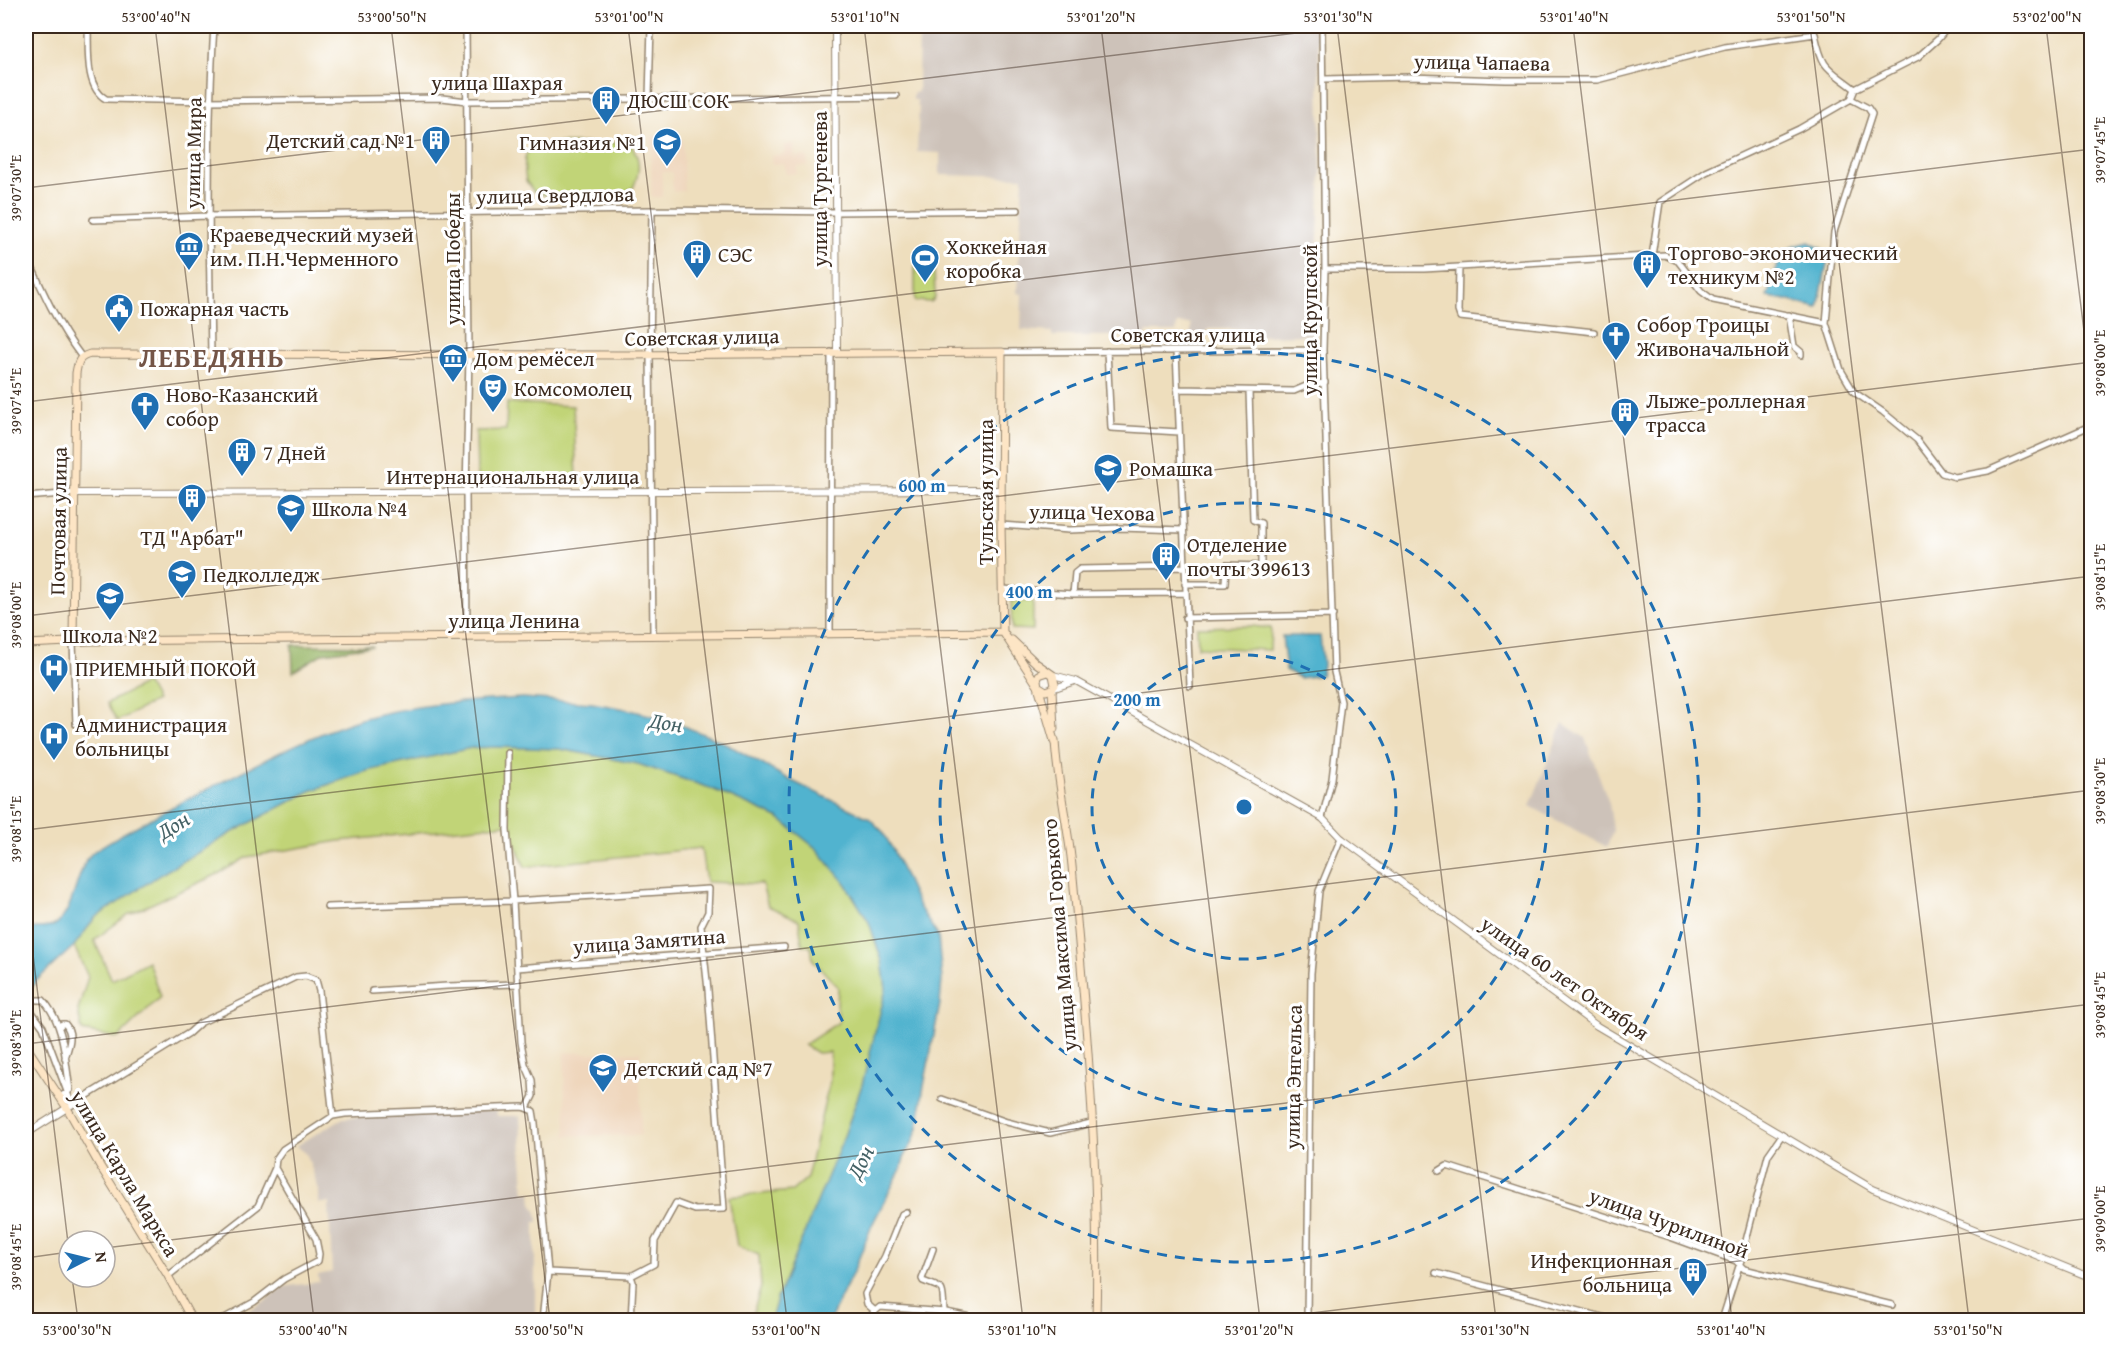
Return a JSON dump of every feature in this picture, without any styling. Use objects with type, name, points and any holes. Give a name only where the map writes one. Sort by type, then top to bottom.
[{"type":"main road","name":"Советская улица","points":[[81,356],[98,353],[469,355],[1002,352]]},
{"type":"main road","name":"Тульская улица","points":[[1002,352],[1003,632]]},
{"type":"main road","name":"Почтовая улица","points":[[74,642],[76,373],[81,356]]},
{"type":"main road","name":"улица Ленина","points":[[26,644],[467,636],[1003,632]]},
{"type":"main road","points":[[1003,632],[1050,673],[1056,682],[1052,689],[1043,691],[1038,686],[1003,632]]},
{"type":"main road","points":[[1038,686],[1038,676],[1042,673],[1050,673]]},
{"type":"main road","name":"улица Максима Горького","points":[[1038,686],[1055,744]]},
{"type":"main road","name":"улица Максима Горького","points":[[1052,689],[1055,744],[1071,864],[1083,991],[1098,1258],[1096,1320]]},
{"type":"main road","name":"улица Карла Маркса","points":[[26,1046],[64,1095],[100,1166],[168,1276],[192,1320]]},
{"type":"street","name":"улица Шахрая","points":[[88,26],[93,83],[99,95],[106,99],[209,101],[896,96]]},
{"type":"street","name":"улица Мира","points":[[211,354],[208,216],[209,101],[214,26]]},
{"type":"street","name":"улица Победы","points":[[466,26],[469,355],[466,492],[467,636]]},
{"type":"street","points":[[649,97],[651,26]]},
{"type":"street","name":"улица Тургенева","points":[[830,633],[830,491],[836,212],[835,26]]},
{"type":"street","name":"улица Крупской","points":[[1322,26],[1326,269],[1323,350],[1334,672],[1341,702],[1332,779],[1322,818]]},
{"type":"street","points":[[1652,256],[1660,202],[1706,172],[1799,129],[1851,99],[1855,89],[1918,57],[1949,26]]},
{"type":"street","name":"улица Чапаева","points":[[1324,79],[1409,77],[1597,80],[1725,47],[1815,34],[1826,69],[1855,89]]},
{"type":"street","points":[[1851,99],[1868,108],[1872,114],[1834,232],[1826,323],[1842,369],[1854,392],[1917,440],[1942,473],[1955,477],[1988,471],[2091,425]]},
{"type":"street","points":[[652,210],[650,354],[652,635]]},
{"type":"street","name":"улица Свердлова","points":[[93,220],[208,216],[652,210],[836,212],[1018,210]]},
{"type":"street","points":[[26,254],[50,309],[81,356]]},
{"type":"street","points":[[1326,269],[1424,269],[1665,255],[1678,261],[1701,291],[1713,300],[1826,323]]},
{"type":"street","points":[[1459,267],[1458,311],[1460,316],[1594,332]]},
{"type":"street","points":[[1789,315],[1794,346],[1801,351],[1802,355]]},
{"type":"street","name":"Советская улица","points":[[1002,352],[1323,350]]},
{"type":"street","points":[[1107,351],[1111,428],[1179,432]]},
{"type":"street","name":"улица Чехова","points":[[1176,351],[1185,593]]},
{"type":"street","points":[[1177,389],[1294,392],[1306,386],[1324,382]]},
{"type":"street","points":[[1185,584],[1225,585],[1226,565],[1261,566],[1262,523],[1252,520],[1249,391]]},
{"type":"street","name":"Интернациональная улица","points":[[26,497],[75,493],[1001,490]]},
{"type":"street","name":"улица Чехова","points":[[1001,525],[1069,530],[1120,528],[1183,530]]},
{"type":"street","points":[[1073,594],[1075,573],[1080,569],[1184,567]]},
{"type":"street","points":[[1002,589],[1073,594],[1185,593],[1190,686]]},
{"type":"street","points":[[1185,618],[1333,615]]},
{"type":"street","name":"Почтовая улица","points":[[74,642],[76,724]]},
{"type":"street","name":"улица 60 лет Октября","points":[[1050,673],[1076,681],[1322,818],[1341,838],[1597,1026],[1873,1189],[2091,1278]]},
{"type":"street","points":[[1052,689],[1076,681]]},
{"type":"street","points":[[508,753],[507,830],[521,1042],[525,1064],[532,1080],[533,1096],[527,1108]]},
{"type":"street","name":"улица Энгельса","points":[[1307,1320],[1311,973],[1319,891],[1341,838]]},
{"type":"street","points":[[327,908],[513,901],[709,889],[708,912],[701,926],[724,1209],[695,1210],[676,1203],[655,1241],[654,1264],[631,1276],[548,1272]]},
{"type":"street","name":"улица Замятина","points":[[517,968],[784,947]]},
{"type":"street","points":[[26,1134],[189,1033],[200,1023],[296,976],[306,976],[316,980],[319,991],[333,1116]]},
{"type":"street","points":[[372,991],[518,984]]},
{"type":"street","points":[[37,1000],[43,1000],[51,1008],[59,1027],[70,1090],[64,1095]]},
{"type":"street","name":"улица Карла Маркса","points":[[26,1004],[43,1028],[64,1095]]},
{"type":"street","points":[[59,1027],[65,1024],[69,1028],[71,1038],[64,1059]]},
{"type":"street","points":[[942,1098],[1007,1122],[1050,1133],[1091,1123]]},
{"type":"street","points":[[168,1276],[258,1206],[275,1168],[276,1159],[283,1149],[333,1116],[527,1108],[533,1111],[535,1123],[548,1272],[543,1320]]},
{"type":"street","points":[[1722,1320],[1768,1155],[1782,1135]]},
{"type":"street","name":"улица Чурилиной","points":[[1439,1171],[1447,1166],[1670,1237],[1736,1261],[1744,1269],[1892,1305]]},
{"type":"street","points":[[221,1320],[254,1302],[284,1279],[318,1262],[316,1239],[275,1168]]},
{"type":"street","points":[[875,1311],[867,1305],[865,1294],[885,1256],[902,1214],[906,1212]]},
{"type":"street","points":[[933,1250],[922,1279],[939,1286],[942,1290],[944,1311]]},
{"type":"street","points":[[1436,1273],[1614,1320]]},
{"type":"street","points":[[631,1276],[633,1282],[631,1320]]},
{"type":"street","points":[[872,1320],[872,1314],[880,1308],[944,1311],[984,1320]]},
{"type":"shaded area","points":[[1318,26],[1321,171],[1316,332],[1314,335],[1250,336],[1246,329],[1208,329],[1203,337],[1191,337],[1191,324],[1177,324],[1176,332],[1147,332],[1146,336],[1052,336],[1052,332],[1021,330],[1022,294],[1017,293],[1023,177],[940,175],[940,153],[917,152],[919,107],[917,100],[913,100],[913,93],[918,92],[919,27]]},
{"type":"shaded area","name":"Гимназия №1","points":[[660,135],[661,163],[672,162],[672,140],[683,139],[684,191],[673,192],[672,172],[662,172],[662,197],[652,197],[651,136]]},
{"type":"shaded area","points":[[794,144],[795,157],[807,156],[808,165],[796,167],[797,173],[786,174],[784,163],[772,164],[771,156],[784,154],[784,145]]},
{"type":"shaded area","points":[[1563,723],[1585,738],[1609,803],[1613,830],[1607,847],[1530,806]]},
{"type":"shaded area","name":"Детский сад №7","points":[[640,1052],[641,1135],[566,1136],[564,1053]]},
{"type":"shaded area","points":[[496,1110],[497,1116],[520,1116],[524,1192],[531,1192],[538,1222],[535,1222],[535,1320],[232,1320],[267,1300],[282,1287],[319,1282],[318,1275],[332,1272],[329,1203],[319,1203],[319,1190],[307,1155],[296,1146],[343,1118]]},
{"type":"green space","points":[[552,143],[624,143],[631,145],[637,155],[638,166],[633,188],[620,195],[550,196],[534,192],[526,181],[525,158],[530,149]]},
{"type":"green space","name":"Хоккейная коробка","points":[[918,263],[930,263],[934,267],[935,298],[931,302],[915,299],[915,267]]},
{"type":"green space","points":[[507,403],[573,406],[577,477],[477,478],[476,431],[506,430]]},
{"type":"green space","points":[[1011,601],[1033,601],[1033,630],[1012,629]]},
{"type":"green space","points":[[1197,627],[1271,628],[1270,650],[1198,647]]},
{"type":"green space","points":[[292,646],[373,646],[323,653],[293,672]]},
{"type":"green space","points":[[146,683],[156,701],[117,721],[107,703]]},
{"type":"green space","points":[[471,748],[560,749],[638,764],[710,788],[778,818],[817,849],[845,883],[869,922],[882,961],[886,989],[880,1017],[862,1085],[842,1142],[777,1299],[771,1320],[728,1320],[729,1314],[753,1313],[761,1287],[759,1255],[737,1246],[729,1197],[792,1191],[807,1178],[830,1080],[830,1052],[817,1053],[804,1045],[839,1022],[838,987],[813,960],[811,947],[802,945],[799,920],[768,906],[762,884],[706,882],[701,848],[525,867],[507,824],[339,841],[247,857],[218,874],[129,914],[94,940],[112,980],[148,961],[160,997],[118,1038],[82,1031],[78,1010],[88,977],[74,946],[95,918],[161,874],[310,791],[367,771]]},
{"type":"water","points":[[1809,242],[1824,250],[1828,259],[1818,308],[1767,297],[1782,257],[1792,247]]},
{"type":"water","points":[[1282,636],[1320,636],[1323,665],[1321,675],[1300,678],[1286,670]]},
{"type":"water","name":"Дон","points":[[523,698],[592,703],[669,720],[725,743],[790,780],[869,818],[883,832],[918,905],[938,936],[942,980],[940,1004],[918,1128],[830,1320],[771,1320],[777,1299],[842,1142],[862,1085],[886,989],[882,961],[869,922],[845,883],[817,849],[778,818],[710,788],[638,764],[560,749],[471,748],[367,771],[310,791],[161,874],[95,918],[74,946],[37,980],[26,996],[26,929],[50,927],[60,921],[71,902],[87,859],[108,842],[257,764],[340,726],[381,714],[421,707]]},
{"type":"place","name":"ДЮСШ СОК","points":[[606,126]]},
{"type":"place","name":"Детский сад №1","points":[[436,166]]},
{"type":"place","name":"Гимназия №1","points":[[667,168]]},
{"type":"place","name":"Краеведческий музей им. П.Н.Черменного","points":[[189,272]]},
{"type":"place","name":"СЭС","points":[[697,280]]},
{"type":"place","name":"Хоккейная коробка","points":[[925,284]]},
{"type":"place","name":"Торгово-экономический техникум №2","points":[[1647,290]]},
{"type":"place","name":"Пожарная часть","points":[[119,334]]},
{"type":"place","name":"Собор Троицы Живоначальной","points":[[1616,362]]},
{"type":"place","name":"Дом ремёсел","points":[[453,384]]},
{"type":"place","name":"Комсомолец","points":[[493,414]]},
{"type":"place","name":"Ново-Казанский собор","points":[[145,432]]},
{"type":"place","name":"Лыже-роллерная трасса","points":[[1625,438]]},
{"type":"place","name":"7 Дней","points":[[242,478]]},
{"type":"place","name":"Ромашка","points":[[1108,494]]},
{"type":"place","name":"ТД \"Арбат\"","points":[[192,524]]},
{"type":"place","name":"Школа №4","points":[[291,534]]},
{"type":"place","name":"Отделение почты 399613","points":[[1166,582]]},
{"type":"place","name":"Педколледж","points":[[182,600]]},
{"type":"place","name":"Школа №2","points":[[110,622]]},
{"type":"place","name":"ПРИЕМНЫЙ ПОКОЙ","points":[[54,694]]},
{"type":"place","name":"Администрация больницы","points":[[54,762]]},
{"type":"place","name":"Детский сад №7","points":[[603,1094]]},
{"type":"place","name":"Инфекционная больница","points":[[1693,1298]]},
{"type":"district","name":"ЛЕБЕДЯНЬ","points":[[212,357]]}]
